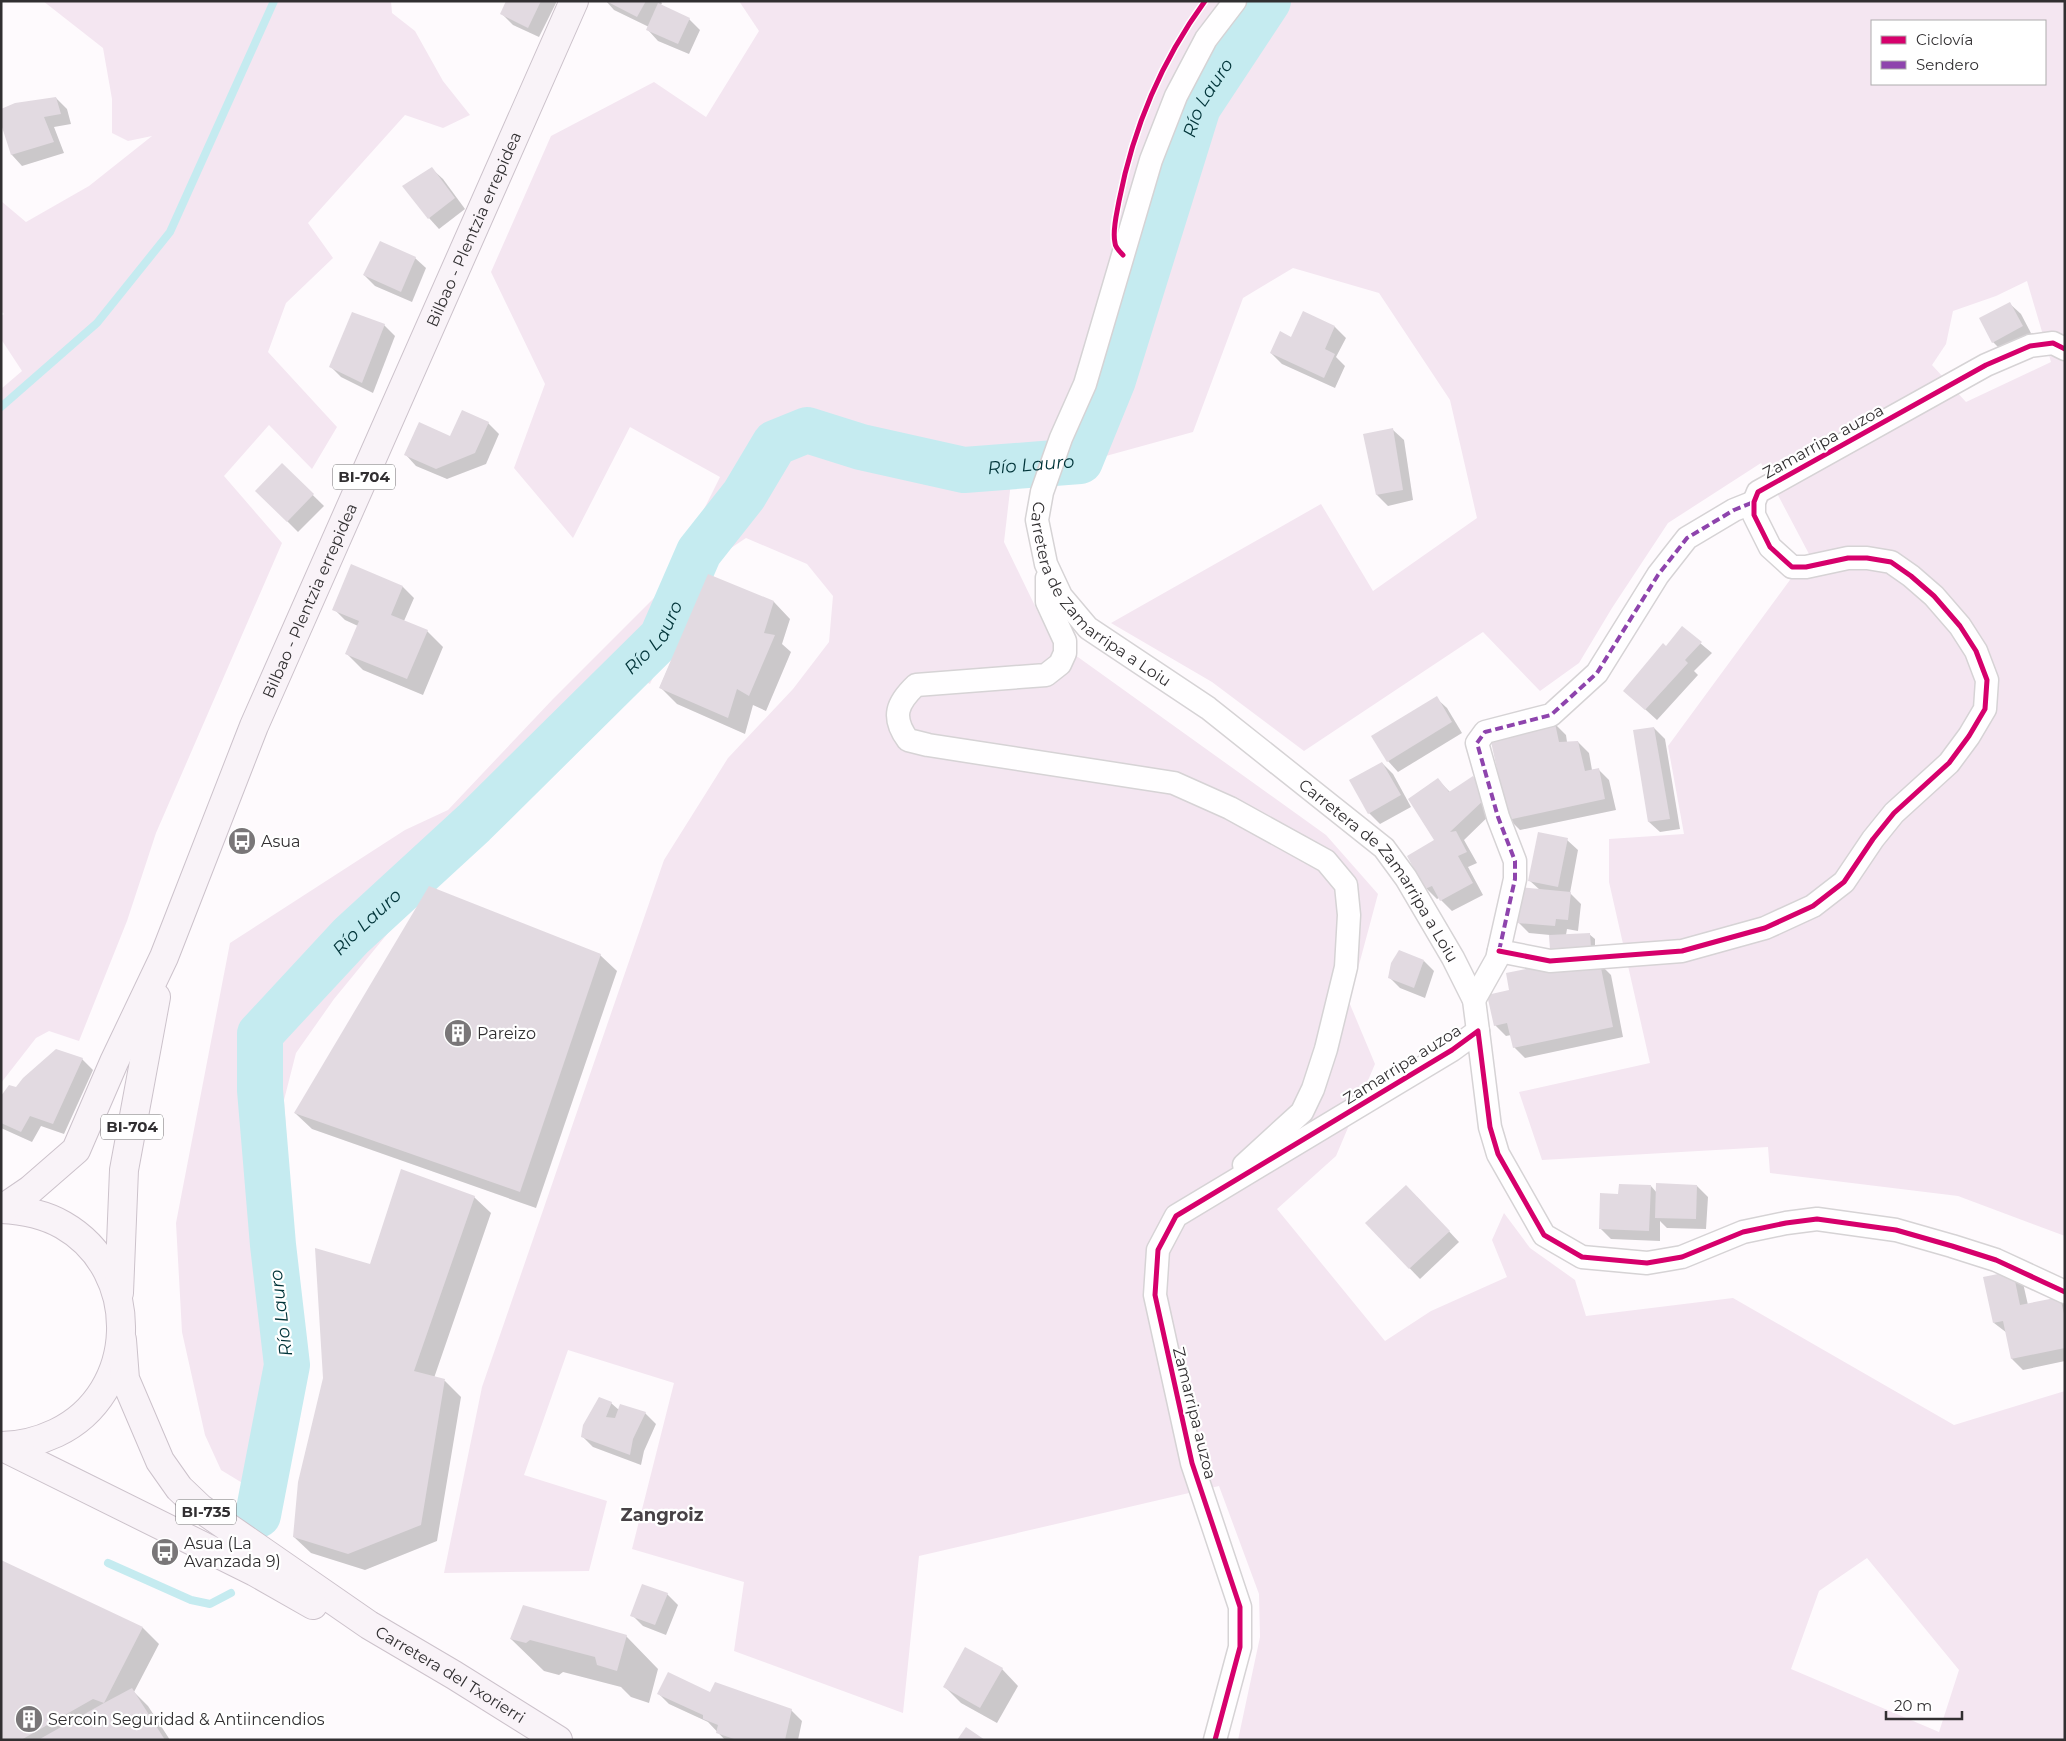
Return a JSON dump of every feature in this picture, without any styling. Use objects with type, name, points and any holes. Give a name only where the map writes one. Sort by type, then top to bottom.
[{"type":"main road","name":"Bilbao - Plentzia errepidea","points":[[164,956],[254,726],[574,1]]},
{"type":"main road","name":"BI-704","points":[[2,1209],[30,1190],[76,1150],[114,1062],[164,956]]},
{"type":"main road","name":"BI-704","points":[[119,1300],[124,1170],[164,956]]},
{"type":"main road","name":"BI-735","points":[[2,1209],[34,1212],[64,1225],[88,1244],[108,1270],[119,1300],[125,1378],[160,1461],[179,1488],[216,1520],[369,1625]]},
{"type":"main road","name":"BI-735","points":[[2,1446],[38,1442],[69,1427],[95,1404],[113,1374],[122,1340]]},
{"type":"main road","name":"BI-735","points":[[2,1446],[255,1572],[329,1613],[369,1625]]},
{"type":"main road","name":"Carretera del Txorierri","points":[[369,1625],[558,1740]]},
{"type":"street","name":"Carretera de Zamarripa a Loiu","points":[[1235,1],[1206,39],[1176,96],[1151,160],[1085,384],[1061,438],[1042,492],[1037,520],[1046,564],[1061,596],[1088,628],[1208,708],[1384,848],[1406,878],[1453,958],[1474,1000],[1478,1031]]},
{"type":"street","name":"Zamarripa auzoa","points":[[1474,1000],[1499,951],[1515,879],[1516,860],[1498,817],[1477,743],[1485,732],[1552,715],[1597,673],[1658,575],[1687,538],[1734,510],[1754,502],[1758,492],[1791,472],[1986,365],[2030,346],[2053,343],[2065,349]]},
{"type":"street","points":[[1499,951],[1550,961],[1682,951],[1765,928],[1813,906],[1844,882],[1873,839],[1894,813],[1949,763],[1969,736],[1985,709],[1987,680],[1976,651],[1960,626],[1934,596],[1912,576],[1891,562],[1867,558],[1848,558],[1806,567],[1792,567],[1770,547],[1754,516],[1754,502]]},
{"type":"street","points":[[1046,564],[1047,602],[1065,641],[1065,653],[1060,664],[1046,675],[916,685],[904,696],[898,710],[900,729],[908,740],[1174,783],[1230,808],[1326,861],[1346,885],[1349,915],[1346,967],[1326,1049],[1313,1089],[1302,1112],[1214,1193]]},
{"type":"street","name":"Zamarripa auzoa","points":[[1215,1740],[1240,1647],[1240,1607],[1192,1463],[1154,1295],[1158,1250],[1176,1216],[1452,1050],[1478,1031],[1490,1127],[1498,1154],[1544,1235],[1582,1257],[1647,1263],[1682,1257],[1743,1232],[1786,1223],[1818,1219],[1896,1230],[1952,1246],[1996,1260],[2065,1292]]},
{"type":"shaded area","points":[[43,1],[391,1],[392,13],[415,31],[443,81],[470,115],[443,128],[405,115],[308,223],[333,258],[286,303],[268,352],[337,427],[312,469],[269,425],[224,476],[282,543],[156,833],[127,921],[79,1041],[49,1031],[36,1038],[1,1083],[1,389],[22,371],[1,339],[1,316],[4,314],[1,311],[1,201],[26,222],[89,186],[152,136],[128,141],[112,133],[112,99],[103,48]]},
{"type":"shaded area","points":[[739,1],[2065,1],[2065,1236],[1958,1196],[1770,1173],[1768,1147],[1542,1160],[1519,1092],[1650,1063],[1609,882],[1609,839],[1684,834],[1668,746],[1809,554],[1761,463],[1668,523],[1612,608],[1579,663],[1540,691],[1483,632],[1304,751],[1212,682],[1111,623],[1321,504],[1373,591],[1477,518],[1450,400],[1379,293],[1293,268],[1243,298],[1193,432],[1011,482],[1004,542],[1050,637],[1326,835],[1378,894],[1349,1002],[1375,1064],[1336,1156],[1277,1209],[1385,1341],[1431,1311],[1507,1277],[1492,1240],[1504,1213],[1530,1248],[1575,1280],[1586,1316],[1733,1298],[1954,1425],[2065,1391],[2065,1740],[1238,1740],[1260,1637],[1259,1594],[1219,1486],[919,1556],[903,1713],[734,1651],[744,1582],[632,1549],[674,1383],[568,1350],[524,1475],[607,1501],[589,1571],[444,1573],[482,1387],[664,860],[728,758],[793,689],[829,642],[833,596],[807,564],[746,538],[704,566],[650,684],[634,676],[484,832],[429,883],[334,999],[296,1053],[284,1100],[303,1379],[274,1514],[262,1495],[221,1470],[205,1435],[182,1332],[176,1223],[230,943],[405,830],[448,810],[553,699],[666,586],[720,477],[630,427],[573,538],[514,468],[545,384],[491,272],[551,136],[654,82],[706,117],[759,31]],"holes":[[[2027,281],[2051,362],[1966,402],[1932,365],[1946,344],[1953,311],[1996,296]],[[1867,1558],[1959,1670],[1939,1732],[1791,1669],[1819,1591]]]},
{"type":"building","points":[[506,1],[541,1],[528,28],[500,14]]},
{"type":"building","points":[[606,1],[646,1],[637,17]]},
{"type":"building","points":[[658,3],[690,18],[678,44],[646,30]]},
{"type":"building","points":[[56,97],[61,114],[44,117],[54,142],[11,155],[1,124],[1,109],[15,103]]},
{"type":"building","points":[[432,167],[455,198],[428,219],[402,186]]},
{"type":"building","points":[[380,241],[416,257],[401,292],[363,275]]},
{"type":"building","points":[[2010,302],[2023,326],[1992,343],[1979,318]]},
{"type":"building","points":[[1303,311],[1335,326],[1325,349],[1335,354],[1324,378],[1270,353],[1280,331],[1291,337]]},
{"type":"building","points":[[352,312],[385,324],[362,383],[329,367]]},
{"type":"building","points":[[462,410],[489,422],[475,453],[436,469],[404,455],[419,422],[450,436]]},
{"type":"building","points":[[1393,428],[1403,490],[1376,495],[1363,434]]},
{"type":"building","points":[[282,463],[314,494],[287,522],[255,491]]},
{"type":"building","points":[[351,564],[403,586],[391,615],[428,630],[407,679],[345,654],[359,621],[332,610]]},
{"type":"building","points":[[708,574],[774,601],[764,633],[775,635],[749,696],[737,689],[728,718],[659,688]]},
{"type":"building","points":[[1682,626],[1702,642],[1685,660],[1688,663],[1645,710],[1623,691],[1663,643],[1666,646]]},
{"type":"building","points":[[1437,696],[1452,722],[1387,762],[1371,736]]},
{"type":"building","points":[[1555,723],[1559,742],[1578,741],[1585,771],[1599,768],[1605,799],[1508,820],[1490,737]]},
{"type":"building","points":[[1654,727],[1670,819],[1648,822],[1633,730]]},
{"type":"building","points":[[1382,762],[1401,795],[1368,814],[1349,780]]},
{"type":"building","points":[[1473,776],[1486,798],[1450,832],[1456,831],[1467,852],[1458,856],[1473,883],[1440,901],[1432,886],[1425,889],[1407,856],[1434,840],[1408,799],[1438,778],[1449,792]]},
{"type":"building","points":[[1538,832],[1568,838],[1558,887],[1528,881]]},
{"type":"building","name":"Pareizo","points":[[429,886],[601,954],[520,1192],[294,1113]]},
{"type":"building","points":[[1520,887],[1571,892],[1568,920],[1556,919],[1555,926],[1517,923]]},
{"type":"building","points":[[1590,933],[1591,948],[1550,950],[1549,935]]},
{"type":"building","points":[[1399,950],[1424,960],[1414,988],[1388,978],[1391,963]]},
{"type":"building","points":[[1600,963],[1613,1027],[1513,1048],[1507,1023],[1494,1026],[1487,995],[1509,990],[1506,973],[1547,965],[1549,973]]},
{"type":"building","points":[[56,1049],[83,1058],[53,1124],[30,1116],[21,1132],[1,1123],[1,1096],[9,1085],[16,1087],[23,1078]]},
{"type":"building","points":[[401,1169],[475,1196],[414,1371],[445,1379],[421,1525],[348,1554],[293,1537],[298,1482],[323,1378],[315,1248],[370,1264]]},
{"type":"building","points":[[1656,1183],[1697,1185],[1696,1219],[1655,1218]]},
{"type":"building","points":[[1619,1184],[1651,1185],[1649,1231],[1599,1229],[1600,1193],[1618,1194]]},
{"type":"building","points":[[1406,1185],[1450,1231],[1409,1269],[1365,1223]]},
{"type":"building","points":[[2013,1271],[2020,1305],[2060,1297],[2065,1318],[2065,1348],[2011,1359],[2003,1321],[1993,1323],[1983,1277]]},
{"type":"building","points":[[599,1397],[612,1402],[606,1417],[615,1418],[620,1404],[646,1412],[633,1439],[630,1455],[581,1437],[583,1425]]},
{"type":"building","points":[[1,1560],[143,1627],[104,1703],[93,1699],[21,1740],[1,1740]]},
{"type":"building","points":[[642,1584],[668,1593],[655,1625],[630,1616]]},
{"type":"building","points":[[523,1605],[627,1635],[617,1671],[597,1665],[595,1657],[530,1640],[526,1643],[510,1639]]},
{"type":"building","points":[[965,1647],[1003,1668],[980,1708],[943,1687]]},
{"type":"building","points":[[668,1672],[710,1692],[715,1682],[792,1709],[785,1740],[737,1740],[716,1733],[718,1725],[703,1719],[703,1715],[657,1694]]},
{"type":"building","points":[[132,1688],[165,1740],[38,1740],[104,1703]]},
{"type":"building","points":[[966,1727],[985,1740],[957,1740]]},
{"type":"waterway","points":[[1,407],[97,323],[170,232],[274,1]]},
{"type":"waterway","name":"Río Lauro","points":[[258,1515],[287,1365],[273,1245],[260,1090],[260,1034],[351,936],[474,823],[662,637],[699,552],[744,495],[775,443],[807,430],[861,447],[964,470],[1080,461],[1113,380],[1198,107],[1268,1]]},
{"type":"waterway","name":"Río Lauro","points":[[108,1563],[191,1600],[210,1604],[231,1593]]},
{"type":"marked path","points":[[1499,951],[1515,879],[1515,861],[1498,817],[1477,743],[1485,732],[1551,715],[1597,673],[1658,575],[1687,538],[1734,510],[1754,502]]},
{"type":"cycle path","points":[[1123,255],[1115,245],[1114,227],[1132,148],[1151,96],[1163,71],[1175,47],[1205,1]]},
{"type":"cycle path","points":[[1499,951],[1550,961],[1682,951],[1765,928],[1813,906],[1844,882],[1873,839],[1894,813],[1949,763],[1969,736],[1985,709],[1987,680],[1976,651],[1960,626],[1934,596],[1891,562],[1867,558],[1848,558],[1806,567],[1792,567],[1770,547],[1754,515],[1754,502],[1758,492],[1986,365],[2030,346],[2053,343],[2065,349]]},
{"type":"cycle path","points":[[1215,1740],[1240,1647],[1240,1607],[1192,1463],[1155,1295],[1158,1250],[1176,1216],[1452,1050],[1478,1031],[1490,1127],[1498,1154],[1544,1235],[1582,1257],[1647,1263],[1682,1257],[1743,1232],[1817,1219],[1896,1230],[1952,1246],[1996,1260],[2065,1292]]},
{"type":"place","name":"Asua","points":[[242,841]]},
{"type":"place","name":"Pareizo","points":[[458,1033]]},
{"type":"place","name":"Asua (La Avanzada 9)","points":[[165,1552]]},
{"type":"place","name":"Sercoin Seguridad & Antiincendios","points":[[29,1719]]},
{"type":"district","name":"Zangroiz","points":[[662,1515]]}]
